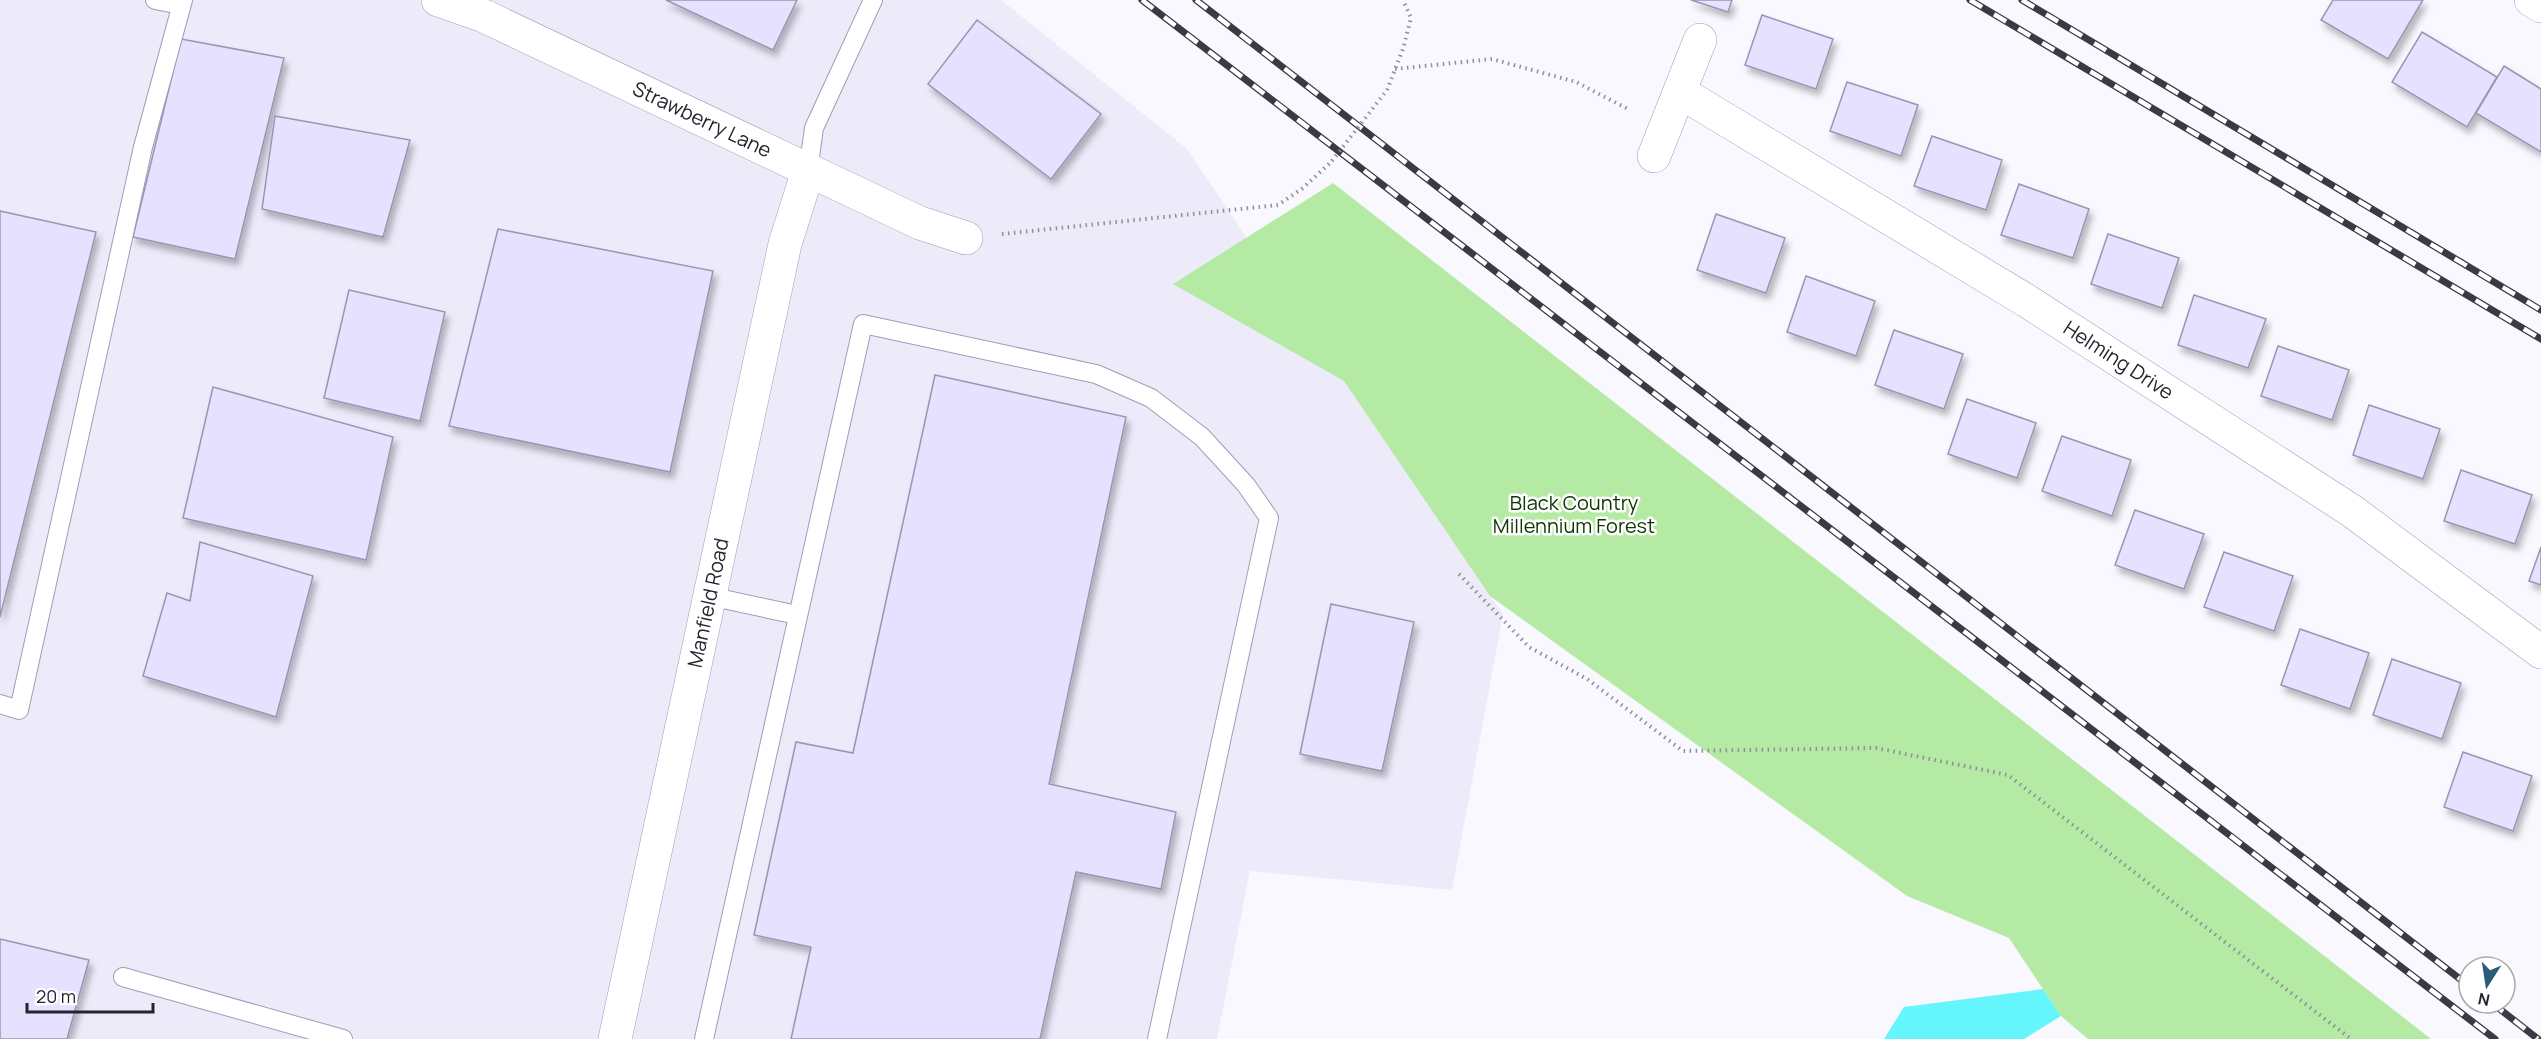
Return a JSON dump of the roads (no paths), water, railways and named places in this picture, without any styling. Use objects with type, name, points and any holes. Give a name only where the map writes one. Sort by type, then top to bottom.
[{"type":"street","name":"Strawberry Lane","points":[[438,0],[484,16],[920,223],[966,238]]},
{"type":"street","points":[[2531,0],[2541,6]]},
{"type":"street","points":[[1659,142],[1700,40]]},
{"type":"street","name":"Helming Drive","points":[[1680,92],[2027,301],[2352,511],[2541,652]]},
{"type":"street","name":"Manfield Road","points":[[615,1039],[785,244],[808,171]]},
{"type":"lane","points":[[0,704],[19,710],[143,147],[182,3],[155,0]]},
{"type":"lane","points":[[808,171],[814,128],[873,0]]},
{"type":"lane","points":[[704,1039],[863,324],[1096,374],[1151,398],[1202,437],[1246,485],[1269,518],[1157,1039]]},
{"type":"lane","points":[[709,596],[797,615]]},
{"type":"lane","points":[[123,977],[343,1039]]},
{"type":"water","points":[[2043,989],[2061,1016],[2024,1039],[1884,1039],[1904,1007]]},
{"type":"railway","points":[[1142,0],[2495,1039]]},
{"type":"railway","points":[[1196,0],[2457,977]]},
{"type":"railway","points":[[1970,0],[2541,339]]},
{"type":"railway","points":[[2022,0],[2541,310]]},
{"type":"railway","points":[[2507,1015],[2538,1039]]},
{"type":"park label","name":"Black Country Millennium Forest","points":[[1574,514]]}]
